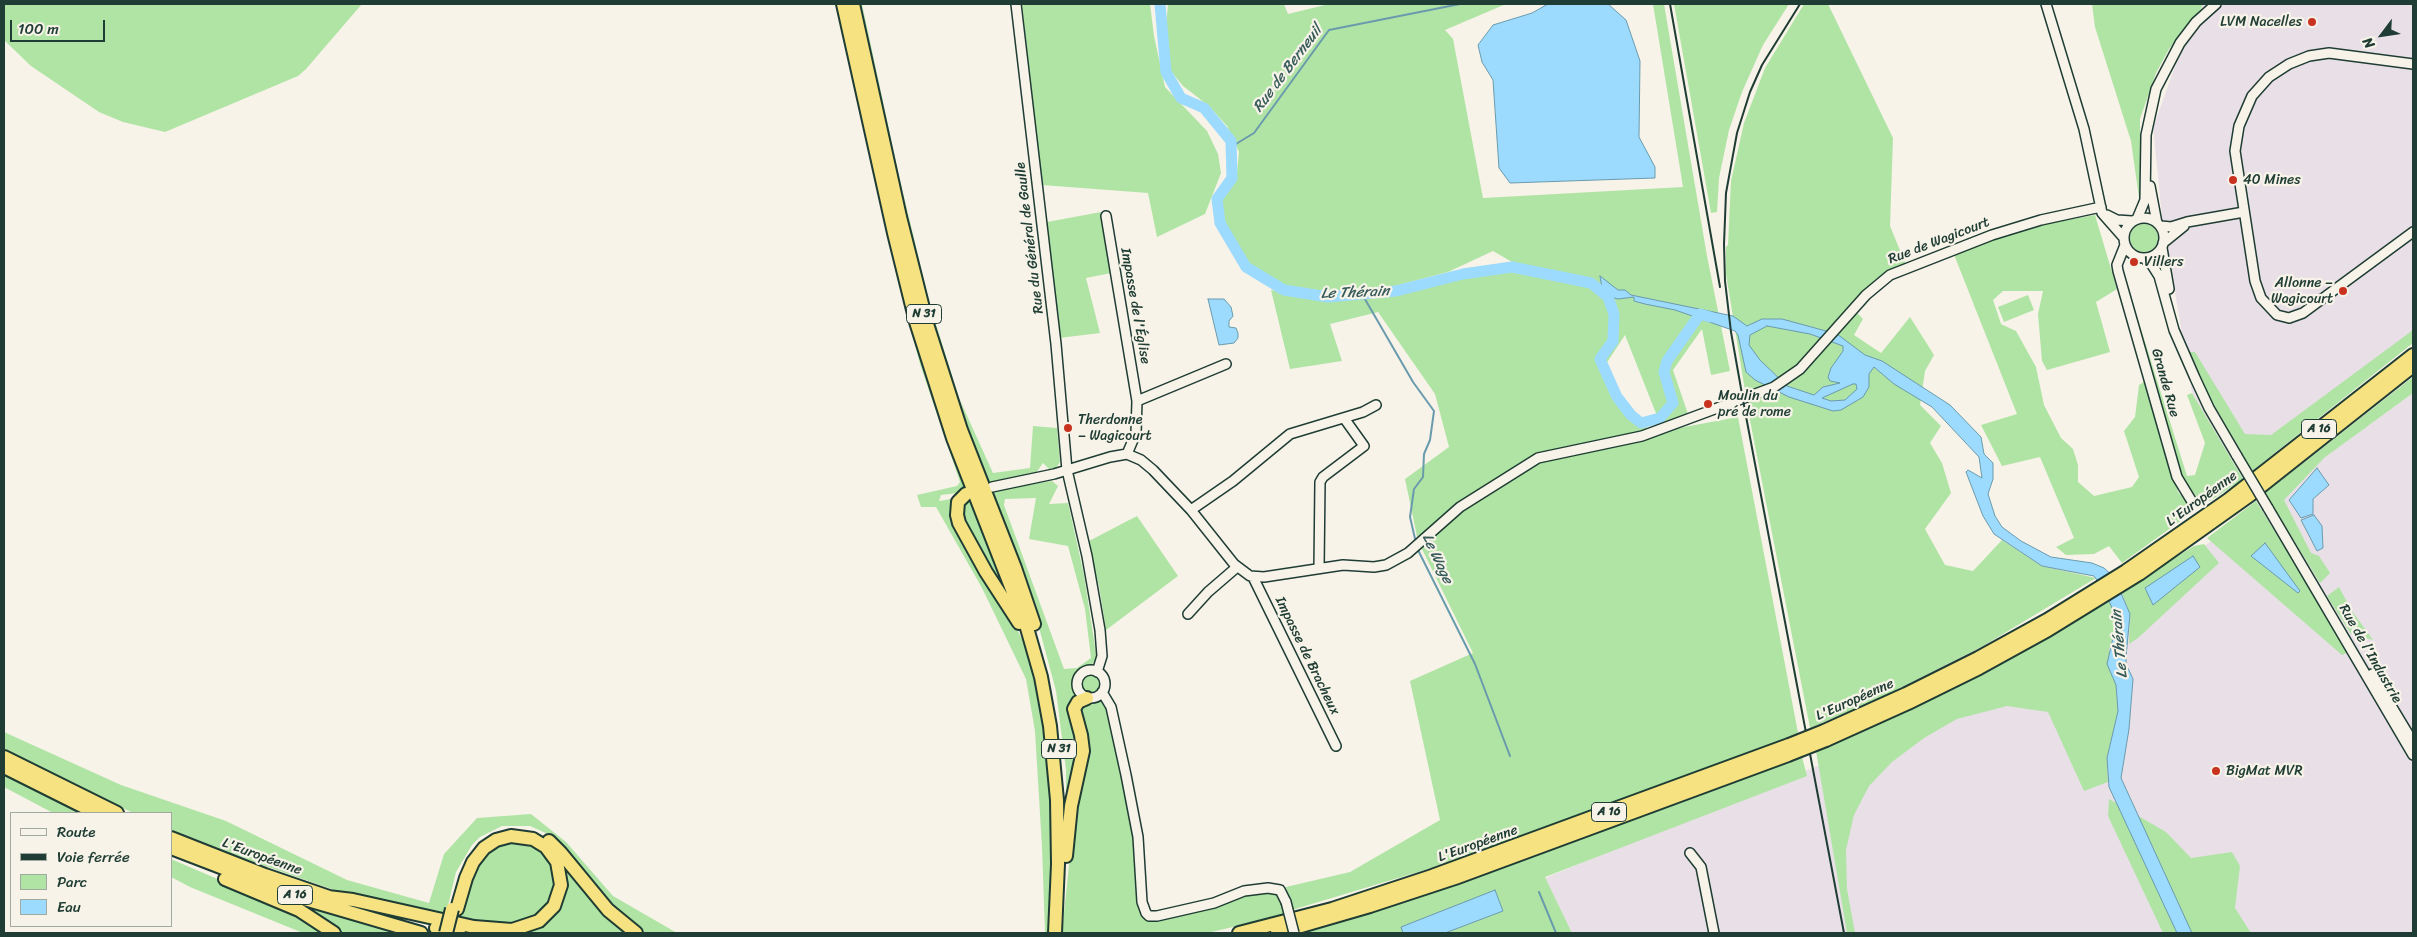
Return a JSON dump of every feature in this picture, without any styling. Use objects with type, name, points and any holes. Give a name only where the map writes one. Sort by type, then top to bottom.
[{"type":"highway","name":"N 31","points":[[843,4],[894,233],[916,322],[953,438],[1027,628],[1041,677],[1048,711],[1056,776],[1058,829],[1055,933]]},
{"type":"highway","name":"N 31","points":[[853,4],[900,217],[927,324],[959,424],[1019,579],[1044,661],[1054,707],[1060,766],[1063,887],[1059,933]]},
{"type":"highway","name":"L'Européenne","points":[[2128,575],[2228,500],[2413,354]]},
{"type":"highway","name":"L'Européenne","points":[[1277,933],[1370,906],[1454,878],[1825,735],[2094,597],[2256,490],[2413,366]]},
{"type":"highway","points":[[966,494],[958,502],[957,515],[959,523],[986,572],[1021,628],[1031,653],[1048,711]]},
{"type":"highway","points":[[1063,887],[1070,812],[1083,751],[1074,709],[1080,701],[1088,698]]},
{"type":"highway","name":"L'Européenne","points":[[1239,933],[1319,912],[1409,884],[1789,750]]},
{"type":"highway","points":[[4,757],[115,812]]},
{"type":"highway","points":[[4,767],[94,812]]},
{"type":"highway","points":[[451,933],[462,872],[476,848],[496,834],[506,830],[525,830],[540,836],[557,848],[602,903],[636,933]]},
{"type":"highway","points":[[328,897],[353,900],[474,927],[512,930],[539,920],[554,906],[561,884],[557,862],[546,848],[533,839],[511,836],[496,840],[484,848],[473,862],[454,909],[446,933]]},
{"type":"highway","name":"L'Européenne","points":[[172,838],[265,875],[328,897],[459,933]]},
{"type":"highway","name":"L'Européenne","points":[[172,848],[300,898],[421,933]]},
{"type":"highway","points":[[172,855],[312,917],[334,933]]},
{"type":"street","name":"Rue du Général de Gaulle","points":[[1016,4],[1054,326],[1067,470],[1099,618],[1102,656],[1097,672]]},
{"type":"street","points":[[2046,4],[2084,129],[2103,216],[2134,255],[2144,258],[2152,265],[2159,276],[2174,330],[2185,354]]},
{"type":"street","points":[[2118,271],[2126,229],[2135,220],[2146,200],[2146,148],[2152,102],[2167,65],[2188,32],[2216,4]]},
{"type":"street","points":[[2413,64],[2348,54],[2322,54],[2289,64],[2269,77],[2249,101],[2237,132],[2235,156],[2257,287],[2269,308],[2276,315],[2285,318],[2303,313],[2413,232]]},
{"type":"street","points":[[2146,148],[2159,224],[2164,234],[2162,262],[2185,354]]},
{"type":"street","points":[[2101,207],[2112,218],[2135,220],[2148,218],[2159,224],[2171,227],[2192,221],[2244,212]]},
{"type":"street","name":"Rue de Wagicourt","points":[[1253,577],[1347,565],[1382,566],[1395,562],[1411,550],[1438,524],[1495,484],[1542,456],[1642,436],[1770,389],[1800,369],[1870,291],[1890,275],[1992,235],[2041,220],[2101,207]]},
{"type":"street","name":"Impasse de l'Église","points":[[1106,216],[1137,401],[1136,433],[1128,454]]},
{"type":"street","points":[[2144,258],[2153,256],[2192,221]]},
{"type":"street","points":[[2118,271],[2122,261],[2134,255]]},
{"type":"street","name":"Grande Rue","points":[[2118,271],[2177,477],[2191,500]]},
{"type":"street","name":"Rue de l'Industrie","points":[[2185,354],[2206,402],[2237,456],[2413,742]]},
{"type":"street","points":[[1137,401],[1226,364]]},
{"type":"street","points":[[1191,510],[1233,481],[1290,434],[1363,412],[1376,405]]},
{"type":"street","points":[[1319,568],[1320,482],[1323,477],[1364,446],[1344,418]]},
{"type":"street","points":[[992,488],[1128,454],[1149,466],[1191,510],[1237,567],[1253,577]]},
{"type":"street","points":[[1188,614],[1208,592],[1237,567]]},
{"type":"street","name":"Impasse de Bracheux","points":[[1253,577],[1336,746]]},
{"type":"street","name":"Rue de l'Industrie","points":[[2319,592],[2342,635],[2413,754]]},
{"type":"street","points":[[1086,672],[1097,672],[1104,681],[1102,692],[1097,697],[1088,698],[1080,692],[1078,681],[1086,672]]},
{"type":"street","points":[[1102,692],[1111,707],[1126,775],[1138,837],[1142,902],[1146,913],[1149,916],[1157,916],[1214,903],[1244,891],[1268,888],[1280,890],[1286,902],[1294,933]]},
{"type":"street","points":[[1690,853],[1701,867],[1714,933]]},
{"type":"shaded area","points":[[2203,4],[2413,4],[2413,331],[2251,456],[2271,496],[2413,393],[2413,933],[1572,933],[1545,878],[1832,760],[2198,550],[2260,508],[2192,393],[2162,216],[2153,128],[2179,55]]},
{"type":"green space","points":[[4,4],[362,4],[298,76],[165,132],[123,122],[99,112],[31,66],[4,40]]},
{"type":"green space","points":[[836,4],[839,4],[967,487],[958,493],[941,495],[939,501],[951,499],[1029,653],[1039,696],[1046,731],[1051,791],[1051,933],[1039,933],[1045,932],[1042,847],[1035,731],[1026,679],[982,588],[936,507],[921,507],[917,495],[957,486],[960,482],[920,364],[897,277]]},
{"type":"green space","points":[[858,4],[862,4],[899,176],[930,305],[959,398],[993,473],[1030,468],[1033,426],[1057,428],[1060,462],[1056,468],[1049,469],[1043,463],[1036,473],[989,484],[945,364],[924,294]]},
{"type":"green space","points":[[1022,4],[1150,4],[1154,36],[1165,87],[1207,131],[1218,154],[1221,173],[1205,214],[1157,237],[1148,193],[1042,185]]},
{"type":"green space","points":[[1168,4],[1284,4],[1288,14],[1329,4],[1506,4],[1445,30],[1453,39],[1483,198],[1683,187],[1653,4],[1664,4],[1707,256],[1730,371],[1711,375],[1702,329],[1673,370],[1688,414],[1661,426],[1625,335],[1604,367],[1617,397],[1652,433],[1738,417],[1798,733],[1719,765],[1428,869],[1292,910],[1286,887],[1350,872],[1440,820],[1410,681],[1473,653],[1418,541],[1405,479],[1449,447],[1435,394],[1378,312],[1330,324],[1342,361],[1290,369],[1271,290],[1345,301],[1512,262],[1493,251],[1448,272],[1391,287],[1325,291],[1281,285],[1249,265],[1223,221],[1222,201],[1237,172],[1239,152],[1227,126],[1209,106],[1183,86],[1170,70],[1165,41]]},
{"type":"green space","points":[[1674,4],[1789,4],[1763,45],[1742,92],[1729,130],[1719,178],[1717,212],[1711,213]]},
{"type":"green space","points":[[1804,4],[1828,4],[1893,138],[1890,226],[1906,265],[1876,279],[1851,306],[1863,319],[1854,335],[1881,353],[1910,317],[1934,355],[1925,371],[1920,405],[1941,426],[1930,443],[1942,463],[1951,493],[1925,529],[1945,565],[1973,571],[2002,540],[2042,566],[2096,578],[1983,646],[1878,699],[1810,728],[1749,415],[1726,274],[1731,181],[1744,123],[1765,68]]},
{"type":"green space","points":[[2092,4],[2203,4],[2199,14],[2169,49],[2156,73],[2140,119],[2143,192],[2139,198],[2131,141],[2095,27]]},
{"type":"green space","points":[[1101,212],[1111,273],[1086,278],[1100,333],[1059,338],[1047,222]]},
{"type":"green space","points":[[2095,215],[2117,289],[2096,302],[2110,352],[2047,370],[2042,361],[2038,314],[2043,291],[2003,291],[1993,300],[2001,324],[2016,331],[2036,367],[2044,405],[2061,438],[2073,449],[2078,465],[2078,482],[2094,496],[2132,487],[2139,477],[2124,431],[2135,417],[2139,385],[2147,380],[2178,492],[2188,503],[2186,517],[2122,563],[2109,546],[2094,554],[2066,555],[2056,547],[2074,538],[2040,457],[2002,466],[1981,425],[2017,414],[1953,252],[2035,226]]},
{"type":"green space","points":[[2144,224],[2154,228],[2158,238],[2154,248],[2144,252],[2134,248],[2130,238],[2134,228]]},
{"type":"green space","points":[[2028,295],[2034,310],[2004,322],[1998,307]]},
{"type":"green space","points":[[2131,297],[2187,476],[2195,475],[2205,443],[2187,395],[2192,393],[2243,479],[2210,501],[2199,500],[2179,474],[2128,298]]},
{"type":"green space","points":[[2413,330],[2413,343],[2252,471],[2205,389],[2189,352],[2195,352],[2245,434],[2271,435]]},
{"type":"green space","points":[[2413,377],[2413,393],[2324,458],[2284,500],[2311,553],[2319,556],[2330,573],[2320,583],[2265,493]]},
{"type":"green space","points":[[1052,481],[1058,486],[1049,504],[1068,503],[1084,575],[1097,660],[1074,678],[1072,685],[1080,697],[1080,748],[1066,820],[1066,770],[1056,691],[1029,590],[992,493],[1008,488]],"holes":[[[1036,498],[1029,539],[1068,546],[1085,609],[1091,658],[1077,668],[1064,669],[1004,505],[1005,499]]]},
{"type":"green space","points":[[970,496],[1012,606],[961,519],[962,501]]},
{"type":"green space","points":[[2256,501],[2349,652],[2342,655],[2207,538]]},
{"type":"green space","points":[[1137,516],[1178,576],[1106,630],[1099,586],[1087,542]]},
{"type":"green space","points":[[2204,544],[2219,563],[2138,638],[2129,644],[2130,614],[2121,591],[2194,546]]},
{"type":"green space","points":[[2339,587],[2352,611],[2373,640],[2351,634],[2327,596]]},
{"type":"green space","points":[[2110,601],[2114,613],[2115,629],[2109,650],[2116,685],[2118,711],[2107,758],[2108,782],[2084,791],[2048,712],[2007,706],[1957,719],[1924,738],[1892,762],[1869,786],[1854,815],[1846,850],[1847,889],[1855,933],[1847,933],[1816,751],[1981,675]]},
{"type":"green space","points":[[1091,675],[1098,678],[1101,685],[1098,692],[1091,695],[1084,692],[1081,685],[1084,678]]},
{"type":"green space","points":[[1101,700],[1109,710],[1133,830],[1140,913],[1148,920],[1242,896],[1273,892],[1279,895],[1285,915],[1207,933],[1062,933],[1076,797],[1079,708],[1087,702]]},
{"type":"green space","points":[[4,732],[121,785],[226,821],[347,880],[429,903],[444,854],[477,818],[531,814],[566,842],[613,896],[677,933],[645,933],[634,926],[618,912],[550,835],[530,826],[502,826],[480,837],[472,845],[456,872],[446,914],[434,913],[360,899],[251,861],[172,830],[172,812],[131,812],[4,749]]},
{"type":"green space","points":[[1802,757],[1807,776],[1545,877],[1572,933],[1445,933],[1503,911],[1495,891],[1401,927],[1403,933],[1301,933],[1375,912],[1461,882]]},
{"type":"green space","points":[[4,775],[77,812],[51,812],[4,787]]},
{"type":"green space","points":[[2109,799],[2166,832],[2191,858],[2232,852],[2240,866],[2235,908],[2251,933],[2163,933],[2108,816]]},
{"type":"green space","points":[[518,841],[538,847],[551,860],[556,879],[554,898],[540,914],[511,924],[487,924],[459,918],[468,886],[483,858],[497,845]]},
{"type":"green space","points":[[172,859],[292,911],[326,933],[303,933],[190,887],[172,878]]},
{"type":"green space","points":[[560,861],[632,933],[506,933],[549,917]]},
{"type":"green space","points":[[313,909],[400,933],[339,933],[313,912]]},
{"type":"water","points":[[1548,4],[1608,4],[1626,20],[1640,61],[1639,137],[1655,167],[1655,178],[1510,183],[1499,168],[1493,80],[1482,62],[1478,45],[1493,25],[1532,13]]},
{"type":"water","points":[[1600,276],[1618,290],[1625,290],[1631,295],[1733,316],[1747,326],[1762,319],[1782,319],[1837,334],[1865,355],[1882,361],[1950,405],[1981,437],[1984,454],[1993,463],[1993,479],[1988,494],[1995,516],[2002,527],[2021,541],[2051,557],[2092,563],[2104,568],[2114,577],[2130,614],[2126,664],[2133,679],[2129,729],[2121,778],[2192,933],[2177,933],[2109,787],[2107,758],[2118,711],[2116,685],[2107,664],[2115,629],[2114,613],[2106,593],[2094,576],[2042,566],[1994,534],[1983,516],[1966,472],[1968,470],[1982,478],[1979,457],[1932,407],[1894,384],[1874,367],[1869,374],[1869,387],[1863,397],[1841,410],[1833,411],[1789,397],[1755,380],[1746,372],[1738,335],[1735,331],[1675,310],[1634,301],[1634,297],[1618,299],[1603,295]],"holes":[[[1767,326],[1810,334],[1843,346],[1843,351],[1831,368],[1828,377],[1830,381],[1840,383],[1823,387],[1814,395],[1787,386],[1760,360],[1749,345],[1750,335]],[[1856,384],[1857,389],[1845,400],[1831,401],[1822,398]]]},
{"type":"water","points":[[1208,299],[1224,299],[1231,307],[1233,316],[1229,321],[1229,327],[1236,328],[1238,333],[1238,338],[1234,343],[1219,345]]},
{"type":"water","points":[[2317,468],[2329,485],[2313,499],[2313,514],[2301,518],[2289,500]]},
{"type":"water","points":[[2314,515],[2322,526],[2323,548],[2317,551],[2301,520]]},
{"type":"water","points":[[2265,543],[2300,591],[2298,593],[2251,556]]},
{"type":"water","points":[[2193,556],[2200,567],[2153,605],[2145,588]]},
{"type":"water","points":[[1495,890],[1503,911],[1445,933],[1403,933],[1401,927]]},
{"type":"waterway","name":"Le Thérain","points":[[1160,4],[1166,72],[1181,98],[1204,108],[1231,141],[1232,178],[1217,199],[1220,223],[1246,267],[1284,290],[1328,297],[1396,291],[1463,274],[1512,267],[1591,283],[1608,297],[1614,314],[1613,341],[1600,359],[1617,397],[1631,415],[1641,423],[1660,418],[1673,403],[1664,372],[1667,361],[1700,314],[1710,317]]},
{"type":"waterway","name":"Rue de Berneuil","points":[[1231,147],[1254,133],[1329,30],[1460,4]]},
{"type":"waterway","name":"Le Wage","points":[[1362,294],[1413,382],[1434,411],[1430,440],[1424,454],[1423,477],[1414,489],[1410,517],[1416,543]]},
{"type":"waterway","name":"Le Wage","points":[[1417,548],[1475,664],[1510,756]]},
{"type":"waterway","name":"Le Wage","points":[[1539,892],[1556,933]]},
{"type":"railway","points":[[1670,4],[1720,287]]},
{"type":"railway","points":[[1800,4],[1762,65],[1750,92],[1737,133],[1726,193],[1725,281],[1731,332],[1745,411],[1844,933]]},
{"type":"place","name":"LVM Nacelles","points":[[2312,22]]},
{"type":"place","name":"40 Mines","points":[[2233,180]]},
{"type":"place","name":"Villers","points":[[2134,262]]},
{"type":"place","name":"Allonne – Wagicourt","points":[[2343,291]]},
{"type":"place","name":"Moulin du pré de rome","points":[[1708,404]]},
{"type":"place","name":"Therdonne – Wagicourt","points":[[1068,428]]},
{"type":"place","name":"BigMat MVR","points":[[2216,771]]}]
